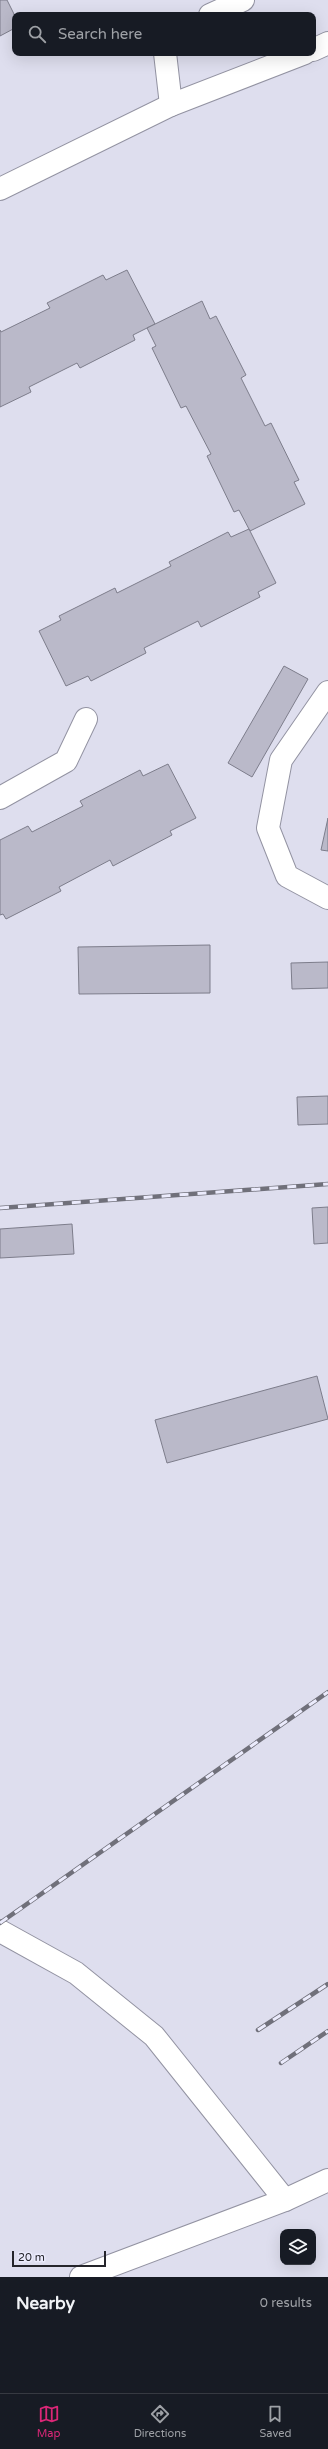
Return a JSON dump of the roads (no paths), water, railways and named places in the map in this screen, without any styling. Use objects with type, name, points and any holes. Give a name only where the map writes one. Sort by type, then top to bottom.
[{"type":"street","points":[[217,12],[243,0]]},
{"type":"street","points":[[316,49],[328,43]]},
{"type":"street","points":[[165,56],[171,105]]},
{"type":"street","points":[[0,189],[171,105],[297,56]]},
{"type":"street","points":[[328,692],[281,760],[268,828],[288,876],[328,898]]},
{"type":"street","points":[[0,798],[66,761],[86,719]]},
{"type":"street","points":[[0,1931],[76,1974],[154,2036],[285,2200]]},
{"type":"street","points":[[82,2277],[285,2200],[328,2180]]},
{"type":"railway","points":[[0,1208],[328,1184]]},
{"type":"railway","points":[[0,1923],[328,1692]]},
{"type":"railway","points":[[258,2030],[328,1984]]},
{"type":"railway","points":[[281,2063],[328,2031]]}]
